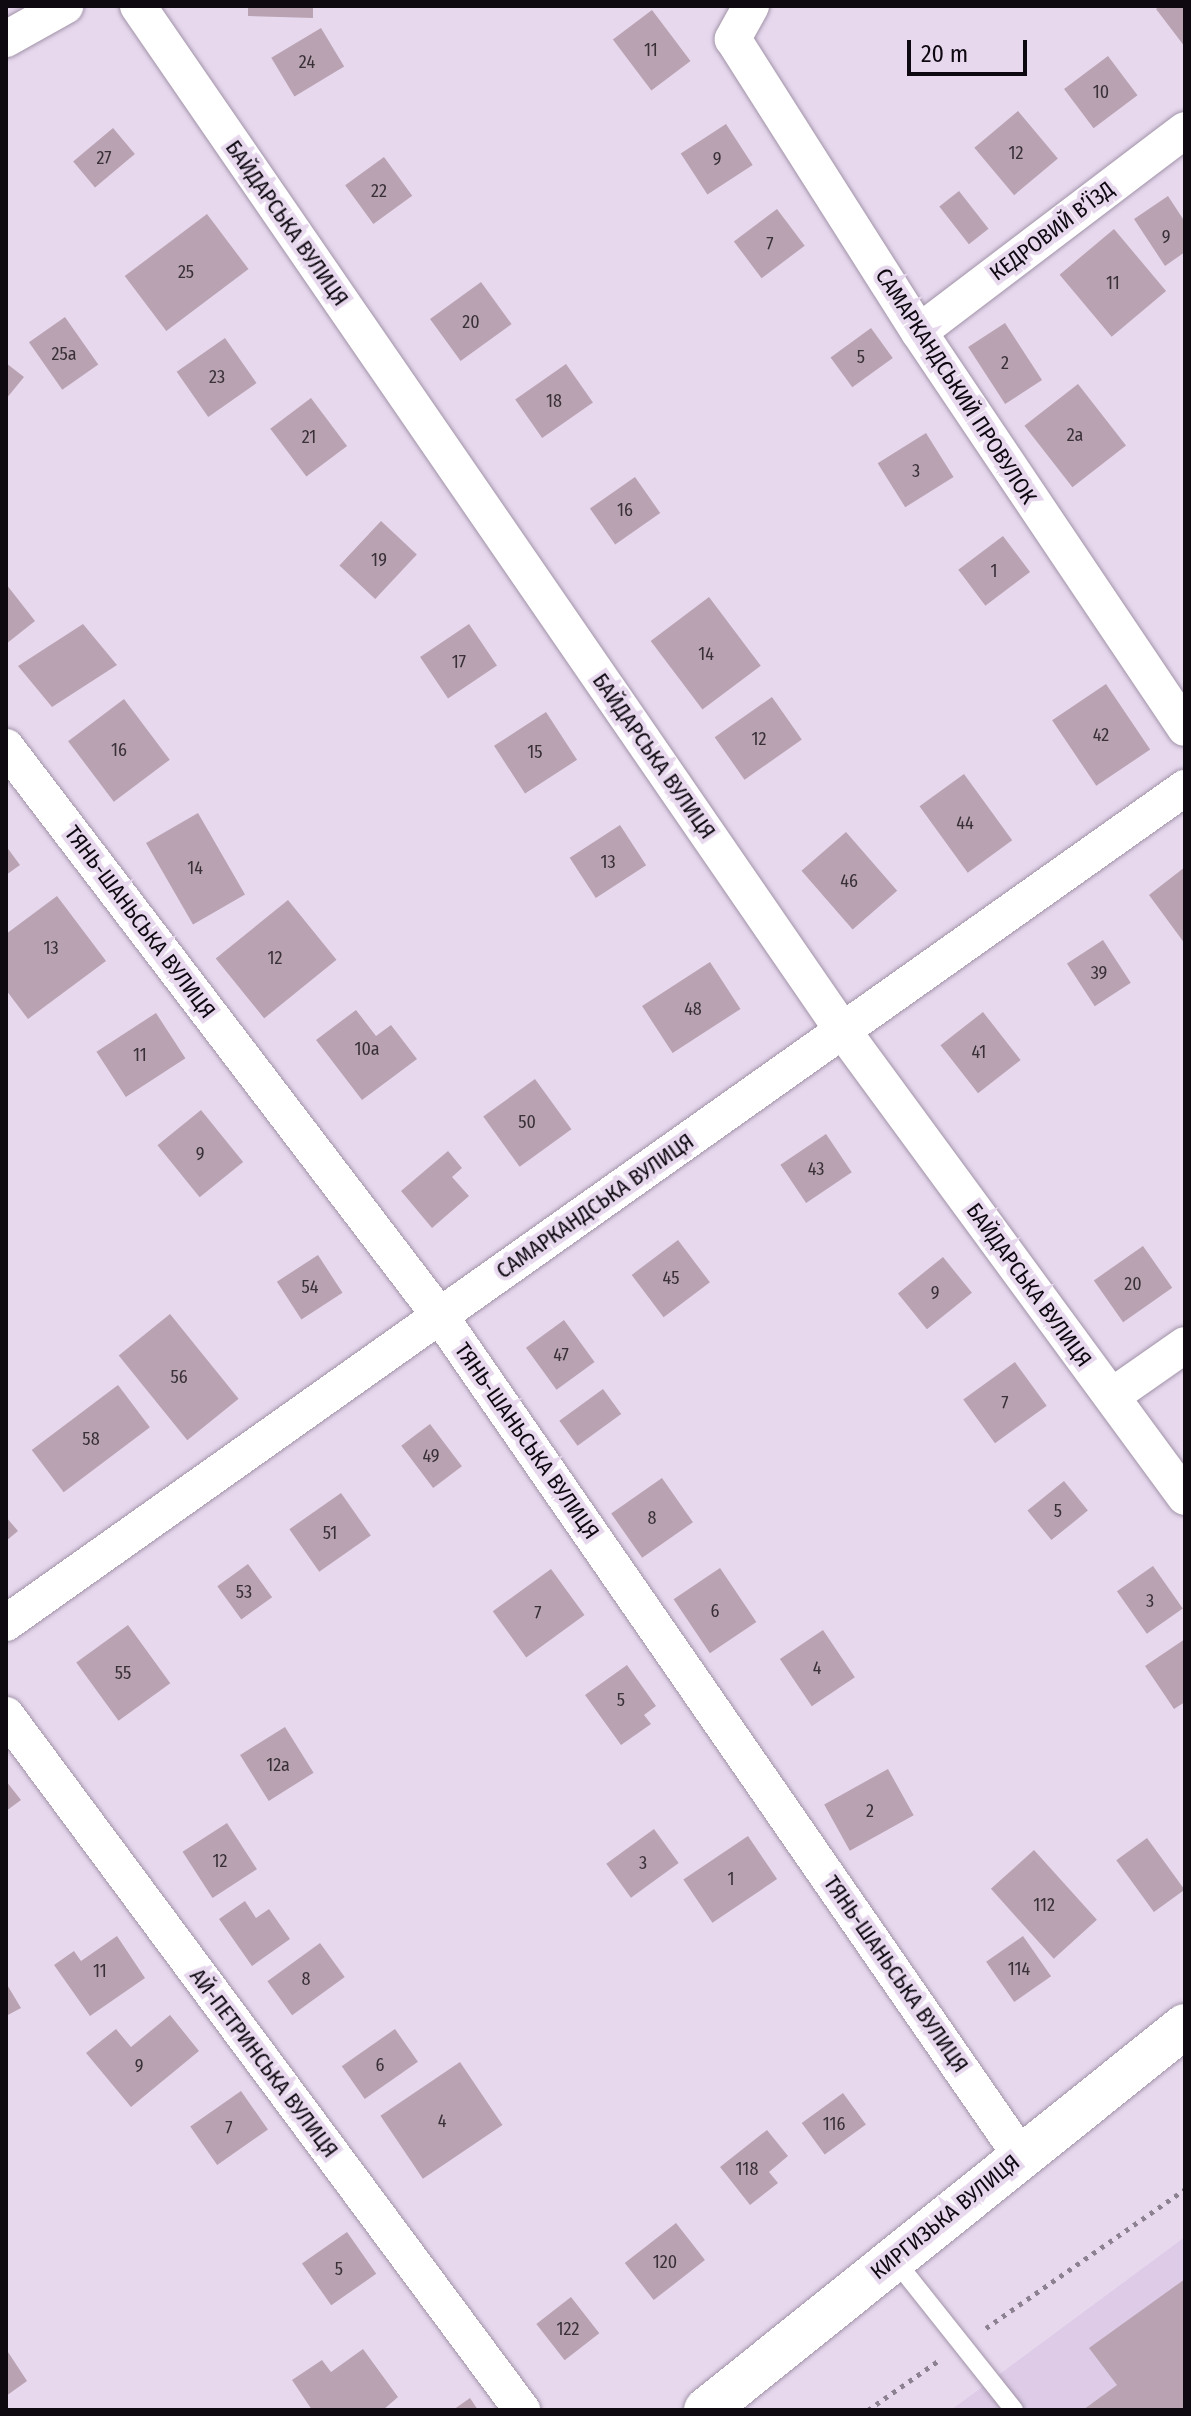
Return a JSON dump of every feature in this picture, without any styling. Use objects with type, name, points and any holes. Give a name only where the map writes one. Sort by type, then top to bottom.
[{"type":"street","points":[[6,39],[65,6]]},
{"type":"street","name":"БАЙДАРСЬКА ВУЛИЦЯ","points":[[138,6],[843,1031],[1185,1497]]},
{"type":"street","name":"САМАРКАНДСЬКИЙ ПРОВУЛОК","points":[[751,6],[733,39],[919,332],[1185,728]]},
{"type":"street","name":"КЕДРОВИЙ В’ЇЗД","points":[[919,332],[1185,130]]},
{"type":"street","name":"ТЯНЬ-ШАНЬСЬКА ВУЛИЦЯ","points":[[6,747],[440,1316],[1021,2156]]},
{"type":"street","name":"САМАРКАНДСЬКА ВУЛИЦЯ","points":[[6,1623],[1185,788]]},
{"type":"street","points":[[1112,1396],[1185,1345]]},
{"type":"street","name":"АЙ-ПЕТРИНСЬКА ВУЛИЦЯ","points":[[6,1715],[522,2410]]},
{"type":"street","name":"КИРГИЗЬКА ВУЛИЦЯ","points":[[706,2410],[1185,2026]]},
{"type":"lane","points":[[894,2258],[1014,2410]]},
{"type":"path","points":[[868,2410],[1185,2189]]},
{"type":"shaded area","points":[[1185,2237],[1185,2410],[951,2410]]},
{"type":"building","points":[[248,6],[313,6],[313,18],[248,16]]},
{"type":"building","points":[[1160,6],[1185,6],[1185,47],[1156,9]]},
{"type":"building","points":[[652,10],[691,61],[651,91],[613,39]]},
{"type":"building","points":[[321,28],[344,67],[294,96],[271,58]]},
{"type":"building","points":[[1108,56],[1137,95],[1094,128],[1064,89]]},
{"type":"building","points":[[1018,111],[1058,158],[1014,195],[974,148]]},
{"type":"building","points":[[726,124],[753,165],[707,195],[681,153]]},
{"type":"building","points":[[113,128],[135,154],[95,187],[73,161]]},
{"type":"building","points":[[384,157],[412,196],[373,224],[345,185]]},
{"type":"building","points":[[959,191],[989,229],[969,244],[939,206]]},
{"type":"building","points":[[1168,196],[1185,222],[1185,252],[1165,266],[1134,219]]},
{"type":"building","points":[[777,209],[805,246],[762,278],[734,241]]},
{"type":"building","points":[[207,214],[249,269],[166,331],[125,276]]},
{"type":"building","points":[[1114,229],[1166,291],[1112,337],[1060,275]]},
{"type":"building","points":[[481,282],[512,324],[461,361],[430,319]]},
{"type":"building","points":[[65,317],[98,365],[62,390],[29,342]]},
{"type":"building","points":[[1005,323],[1042,380],[1005,404],[968,347]]},
{"type":"building","points":[[871,328],[893,358],[852,387],[831,357]]},
{"type":"building","points":[[225,338],[257,383],[208,417],[177,372]]},
{"type":"building","points":[[6,363],[24,377],[6,399]]},
{"type":"building","points":[[566,364],[593,403],[542,438],[515,400]]},
{"type":"building","points":[[1078,384],[1126,445],[1072,487],[1024,426]]},
{"type":"building","points":[[311,398],[347,446],[306,477],[270,429]]},
{"type":"building","points":[[926,433],[954,477],[905,507],[878,463]]},
{"type":"building","points":[[635,477],[660,513],[615,545],[590,509]]},
{"type":"building","points":[[381,521],[417,554],[375,599],[339,566]]},
{"type":"building","points":[[1003,536],[1030,572],[985,606],[958,570]]},
{"type":"building","points":[[6,584],[35,621],[6,644]]},
{"type":"building","points":[[709,597],[761,666],[702,710],[651,641]]},
{"type":"building","points":[[83,624],[117,665],[52,707],[18,666]]},
{"type":"building","points":[[469,624],[497,665],[448,698],[420,657]]},
{"type":"building","points":[[1106,684],[1150,749],[1096,786],[1052,720]]},
{"type":"building","points":[[772,697],[802,740],[744,780],[715,737]]},
{"type":"building","points":[[124,699],[170,760],[114,802],[68,741]]},
{"type":"building","points":[[546,712],[577,760],[525,794],[494,746]]},
{"type":"building","points":[[964,774],[1012,840],[968,873],[920,806]]},
{"type":"building","points":[[198,813],[245,894],[193,924],[146,843]]},
{"type":"building","points":[[620,825],[646,865],[596,898],[570,858]]},
{"type":"building","points":[[846,832],[897,891],[853,930],[801,871]]},
{"type":"building","points":[[6,846],[20,865],[6,875]]},
{"type":"building","points":[[1185,867],[1185,944],[1149,895]]},
{"type":"building","points":[[57,896],[106,961],[28,1019],[6,990],[6,934]]},
{"type":"building","points":[[288,900],[336,960],[264,1018],[216,959]]},
{"type":"building","points":[[1103,940],[1131,983],[1095,1006],[1067,963]]},
{"type":"building","points":[[710,962],[740,1009],[673,1053],[642,1006]]},
{"type":"building","points":[[356,1010],[376,1036],[391,1025],[417,1059],[362,1100],[316,1040]]},
{"type":"building","points":[[983,1012],[1021,1060],[978,1093],[940,1045]]},
{"type":"building","points":[[156,1013],[185,1058],[126,1097],[96,1052]]},
{"type":"building","points":[[535,1079],[571,1129],[520,1167],[483,1117]]},
{"type":"building","points":[[201,1110],[243,1162],[200,1197],[157,1145]]},
{"type":"building","points":[[826,1134],[852,1172],[806,1203],[780,1165]]},
{"type":"building","points":[[448,1151],[462,1168],[452,1177],[469,1196],[432,1228],[401,1191]]},
{"type":"building","points":[[678,1240],[710,1282],[664,1317],[632,1275]]},
{"type":"building","points":[[1143,1246],[1172,1288],[1123,1322],[1094,1280]]},
{"type":"building","points":[[318,1255],[343,1293],[301,1319],[277,1282]]},
{"type":"building","points":[[943,1257],[972,1293],[927,1329],[898,1294]]},
{"type":"building","points":[[170,1314],[239,1399],[187,1440],[119,1356]]},
{"type":"building","points":[[564,1320],[595,1362],[557,1390],[526,1348]]},
{"type":"building","points":[[1015,1362],[1047,1406],[995,1443],[963,1400]]},
{"type":"building","points":[[118,1385],[150,1427],[64,1492],[32,1450]]},
{"type":"building","points":[[603,1389],[621,1414],[578,1446],[559,1421]]},
{"type":"building","points":[[430,1424],[462,1466],[433,1488],[401,1446]]},
{"type":"building","points":[[662,1478],[693,1522],[642,1558],[611,1514]]},
{"type":"building","points":[[1064,1481],[1088,1511],[1051,1540],[1027,1511]]},
{"type":"building","points":[[341,1493],[371,1536],[319,1572],[289,1529]]},
{"type":"building","points":[[6,1517],[18,1531],[6,1541]]},
{"type":"building","points":[[248,1564],[272,1597],[241,1620],[217,1586]]},
{"type":"building","points":[[1153,1566],[1183,1609],[1147,1634],[1117,1591]]},
{"type":"building","points":[[720,1568],[756,1622],[710,1653],[674,1599]]},
{"type":"building","points":[[551,1569],[585,1615],[526,1657],[493,1611]]},
{"type":"building","points":[[128,1625],[170,1683],[119,1721],[76,1663]]},
{"type":"building","points":[[823,1630],[855,1677],[812,1706],[780,1659]]},
{"type":"building","points":[[1185,1639],[1185,1702],[1174,1709],[1145,1666]]},
{"type":"building","points":[[627,1665],[656,1706],[644,1715],[651,1724],[621,1745],[585,1695]]},
{"type":"building","points":[[285,1727],[314,1773],[269,1801],[240,1755]]},
{"type":"building","points":[[888,1769],[914,1815],[850,1851],[824,1804]]},
{"type":"building","points":[[6,1781],[21,1800],[6,1811]]},
{"type":"building","points":[[227,1823],[257,1869],[213,1898],[183,1852]]},
{"type":"building","points":[[654,1829],[679,1863],[631,1898],[606,1864]]},
{"type":"building","points":[[748,1836],[777,1879],[712,1923],[683,1880]]},
{"type":"building","points":[[1147,1838],[1185,1890],[1154,1912],[1116,1860]]},
{"type":"building","points":[[1034,1850],[1097,1920],[1054,1959],[991,1889]]},
{"type":"building","points":[[245,1901],[256,1918],[269,1909],[290,1939],[252,1966],[219,1919]]},
{"type":"building","points":[[117,1936],[145,1978],[90,2016],[54,1965],[74,1951],[81,1961]]},
{"type":"building","points":[[1023,1936],[1051,1976],[1014,2002],[986,1962]]},
{"type":"building","points":[[320,1943],[345,1977],[292,2015],[267,1981]]},
{"type":"building","points":[[6,1983],[21,2008],[6,2016]]},
{"type":"building","points":[[170,2015],[199,2051],[131,2107],[86,2053],[116,2029],[131,2047]]},
{"type":"building","points":[[395,2029],[418,2062],[365,2099],[342,2066]]},
{"type":"building","points":[[460,2062],[502,2125],[423,2179],[380,2116]]},
{"type":"building","points":[[241,2091],[268,2130],[217,2165],[190,2127]]},
{"type":"building","points":[[843,2093],[866,2125],[825,2155],[802,2123]]},
{"type":"building","points":[[767,2130],[788,2156],[769,2172],[778,2183],[750,2205],[720,2167]]},
{"type":"building","points":[[676,2223],[705,2260],[654,2300],[625,2263]]},
{"type":"building","points":[[347,2232],[376,2274],[331,2305],[302,2264]]},
{"type":"building","points":[[1185,2279],[1185,2410],[1083,2410],[1117,2385],[1089,2348]]},
{"type":"building","points":[[571,2297],[599,2333],[565,2360],[536,2324]]},
{"type":"building","points":[[6,2349],[27,2381],[6,2396]]},
{"type":"building","points":[[363,2349],[398,2397],[383,2410],[312,2410],[292,2380],[322,2360],[331,2372]]},
{"type":"building","points":[[470,2398],[478,2410],[453,2410]]}]
